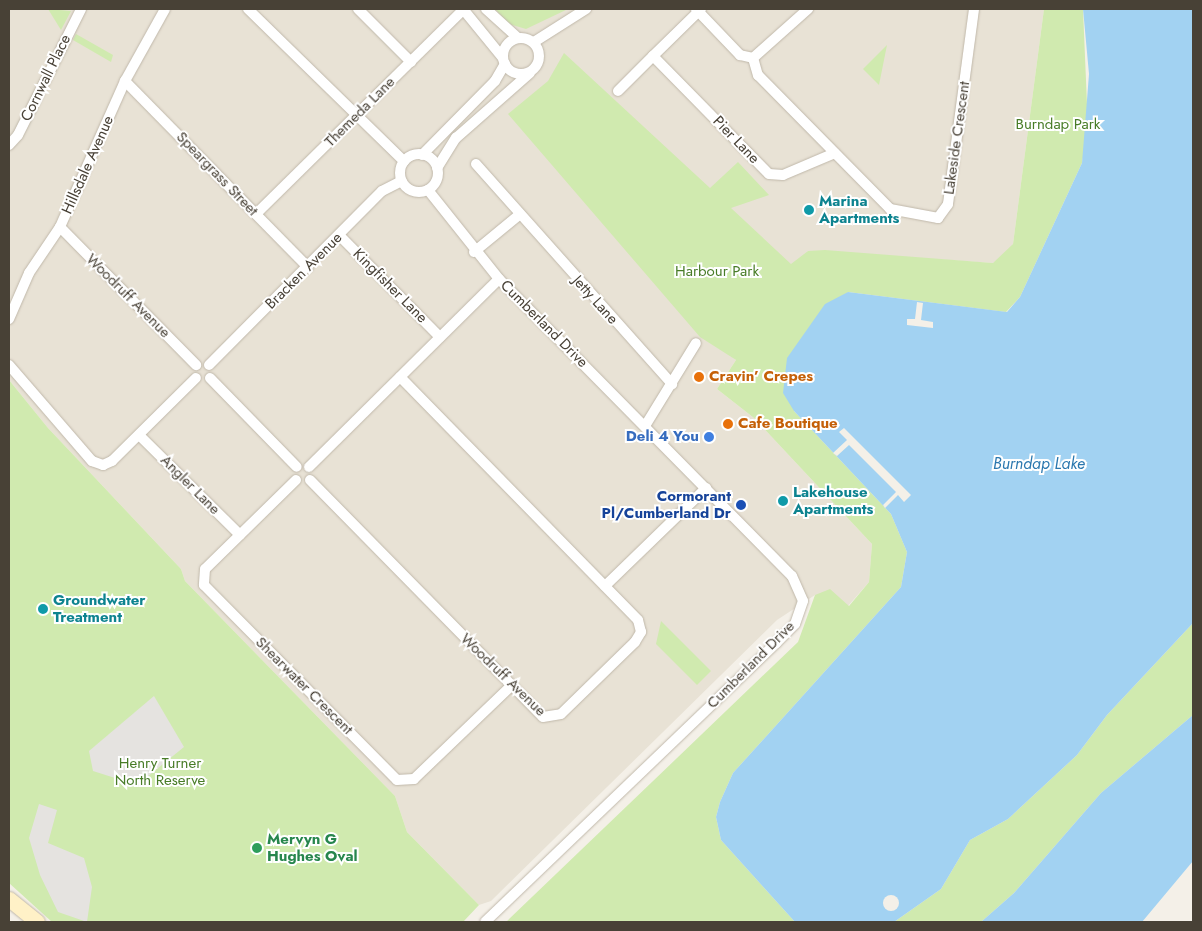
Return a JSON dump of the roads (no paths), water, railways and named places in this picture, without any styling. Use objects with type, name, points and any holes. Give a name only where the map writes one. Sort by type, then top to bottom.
[{"type":"main road","points":[[9,899],[37,922]]},
{"type":"street","name":"Cornwall Place","points":[[9,145],[18,134],[81,9]]},
{"type":"street","name":"Hillsdale Avenue","points":[[9,319],[29,273],[60,227],[125,81],[165,9]]},
{"type":"street","points":[[248,9],[355,117],[404,161]]},
{"type":"street","points":[[358,9],[411,62]]},
{"type":"street","points":[[464,9],[504,61],[517,74],[530,73]]},
{"type":"street","name":"Themeda Lane","points":[[256,214],[464,9]]},
{"type":"street","points":[[486,9],[518,38],[534,42],[586,9]]},
{"type":"street","points":[[618,91],[699,10],[740,55],[753,58],[808,9]]},
{"type":"street","name":"Lakeside Crescent","points":[[753,58],[758,75],[890,209],[938,218],[945,213],[974,9]]},
{"type":"street","points":[[404,161],[422,155],[495,81],[504,61],[507,44],[518,38]]},
{"type":"street","points":[[404,161],[402,181],[414,191],[428,190],[436,181],[437,168],[461,133],[530,73],[540,60],[534,42]]},
{"type":"street","name":"Pier Lane","points":[[653,56],[769,174],[783,175],[835,153]]},
{"type":"street","name":"Speargrass Street","points":[[125,81],[308,268]]},
{"type":"street","points":[[422,155],[437,168]]},
{"type":"street","name":"Jetty Lane","points":[[476,164],[519,215],[672,384]]},
{"type":"street","name":"Bracken Avenue","points":[[209,365],[340,236],[382,191],[402,181]]},
{"type":"street","name":"Cumberland Drive","points":[[428,190],[474,252],[792,576],[800,588],[800,613],[776,644],[507,906],[485,922]]},
{"type":"street","points":[[474,252],[519,215]]},
{"type":"street","name":"Woodruff Avenue","points":[[60,227],[196,365]]},
{"type":"street","name":"Kingfisher Lane","points":[[340,236],[440,336]]},
{"type":"street","points":[[296,467],[309,467],[499,278]]},
{"type":"street","points":[[645,426],[696,343]]},
{"type":"street","points":[[9,365],[92,461],[103,465],[140,435],[196,378],[196,365],[209,365],[210,378],[296,467],[296,480],[310,480],[309,467]]},
{"type":"street","name":"Woodruff Avenue","points":[[310,480],[543,717],[556,718],[635,642],[641,632],[638,620],[400,377]]},
{"type":"street","points":[[196,378],[210,378]]},
{"type":"street","name":"Angler Lane","points":[[140,435],[240,535]]},
{"type":"street","name":"Shearwater Crescent","points":[[296,480],[205,569],[204,585],[397,780],[414,780],[512,685]]},
{"type":"street","points":[[605,586],[706,488]]},
{"type":"street","name":"Cumberland Drive","points":[[496,922],[507,906]]},
{"type":"water","name":"Burndap Lake","points":[[1083,9],[1193,9],[1193,623],[1107,715],[1077,755],[1008,819],[970,840],[941,889],[894,922],[795,922],[721,840],[716,817],[720,802],[733,773],[901,587],[907,552],[891,514],[794,411],[783,393],[787,358],[825,304],[848,292],[1007,312],[1020,297],[1082,163],[1089,74]]},
{"type":"water","points":[[1193,715],[1193,861],[1142,922],[981,922],[1014,893],[1101,793]]},
{"type":"place","name":"Marina Apartments","points":[[809,210]]},
{"type":"place","name":"Cravin’ Crepes","points":[[699,377]]},
{"type":"place","name":"Cafe Boutique","points":[[728,424]]},
{"type":"place","name":"Deli 4 You","points":[[709,437]]},
{"type":"place","name":"Lakehouse Apartments","points":[[783,501]]},
{"type":"place","name":"Cormorant Pl/Cumberland Dr","points":[[741,505]]},
{"type":"place","name":"Groundwater Treatment","points":[[43,609]]},
{"type":"place","name":"Mervyn G Hughes Oval","points":[[257,848]]},
{"type":"park label","name":"Burndap Park","points":[[1058,125]]},
{"type":"park label","name":"Harbour Park","points":[[717,272]]},
{"type":"park label","name":"Henry Turner North Reserve","points":[[160,772]]}]
